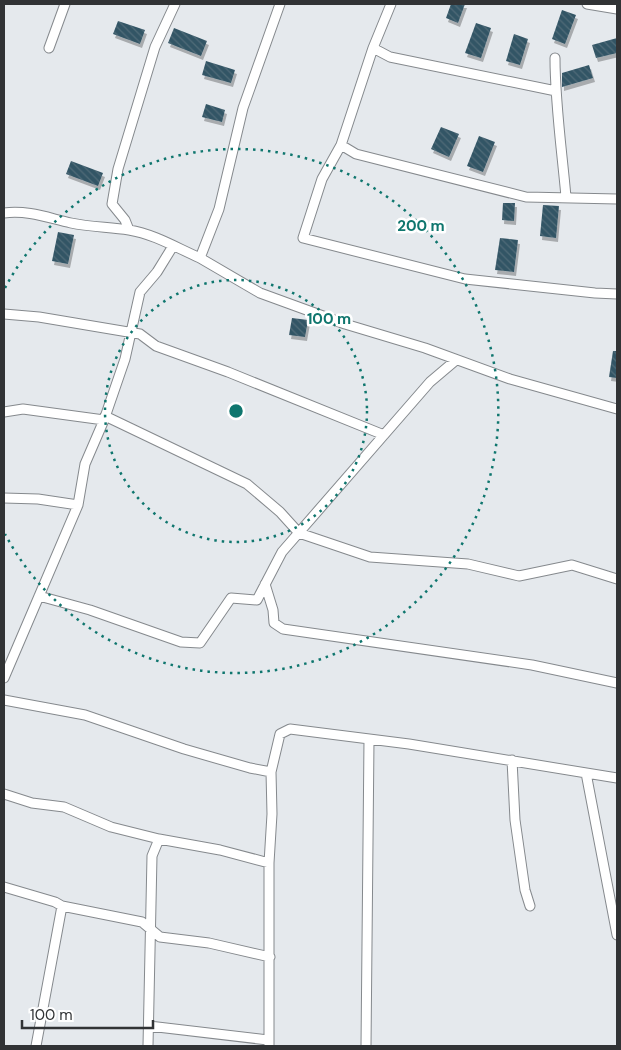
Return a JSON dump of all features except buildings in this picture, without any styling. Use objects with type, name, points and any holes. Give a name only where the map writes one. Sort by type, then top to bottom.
[{"type":"street","points":[[49,48],[65,4]]},
{"type":"street","points":[[129,230],[125,220],[112,204],[118,168],[155,47],[175,4]]},
{"type":"street","points":[[200,258],[219,209],[243,108],[280,4]]},
{"type":"street","points":[[391,4],[373,48],[341,145],[322,179],[303,236],[304,239],[423,267],[465,279],[617,294]]},
{"type":"street","points":[[587,4],[617,9]]},
{"type":"street","points":[[373,48],[390,57],[556,91]]},
{"type":"street","points":[[555,58],[556,91],[566,197]]},
{"type":"street","points":[[341,145],[356,154],[526,196],[617,198]]},
{"type":"street","points":[[4,213],[19,211],[47,215],[71,223],[129,230],[148,235],[200,258],[260,293],[345,324],[510,379],[617,409]]},
{"type":"street","points":[[4,678],[78,505],[85,464],[125,359],[140,292],[157,272],[173,246]]},
{"type":"street","points":[[4,314],[140,334],[156,346],[228,372],[384,435]]},
{"type":"street","points":[[39,596],[90,610],[181,642],[196,644],[202,641],[226,602],[235,597],[257,600],[282,552],[430,382],[456,360]]},
{"type":"street","points":[[4,412],[23,409],[104,418],[247,484],[280,512],[300,533],[370,557],[468,564],[519,576],[572,565],[617,579]]},
{"type":"street","points":[[4,498],[38,499],[78,505]]},
{"type":"street","points":[[265,584],[273,610],[274,623],[283,629],[532,665],[617,683]]},
{"type":"street","points":[[4,700],[85,715],[184,749],[250,768],[271,772]]},
{"type":"street","points":[[149,1026],[268,1043],[271,772],[280,734],[284,731],[290,729],[512,760],[617,778]]},
{"type":"street","points":[[366,1046],[369,740]]},
{"type":"street","points":[[512,760],[515,820],[525,890],[530,906]]},
{"type":"street","points":[[586,773],[617,935]]},
{"type":"street","points":[[4,794],[32,803],[64,807],[111,827],[159,839],[220,850],[269,863]]},
{"type":"street","points":[[148,1046],[152,856],[159,839]]},
{"type":"street","points":[[4,887],[55,902],[62,906],[142,922],[160,937],[209,943],[270,957]]},
{"type":"street","points":[[36,1046],[62,906]]}]
